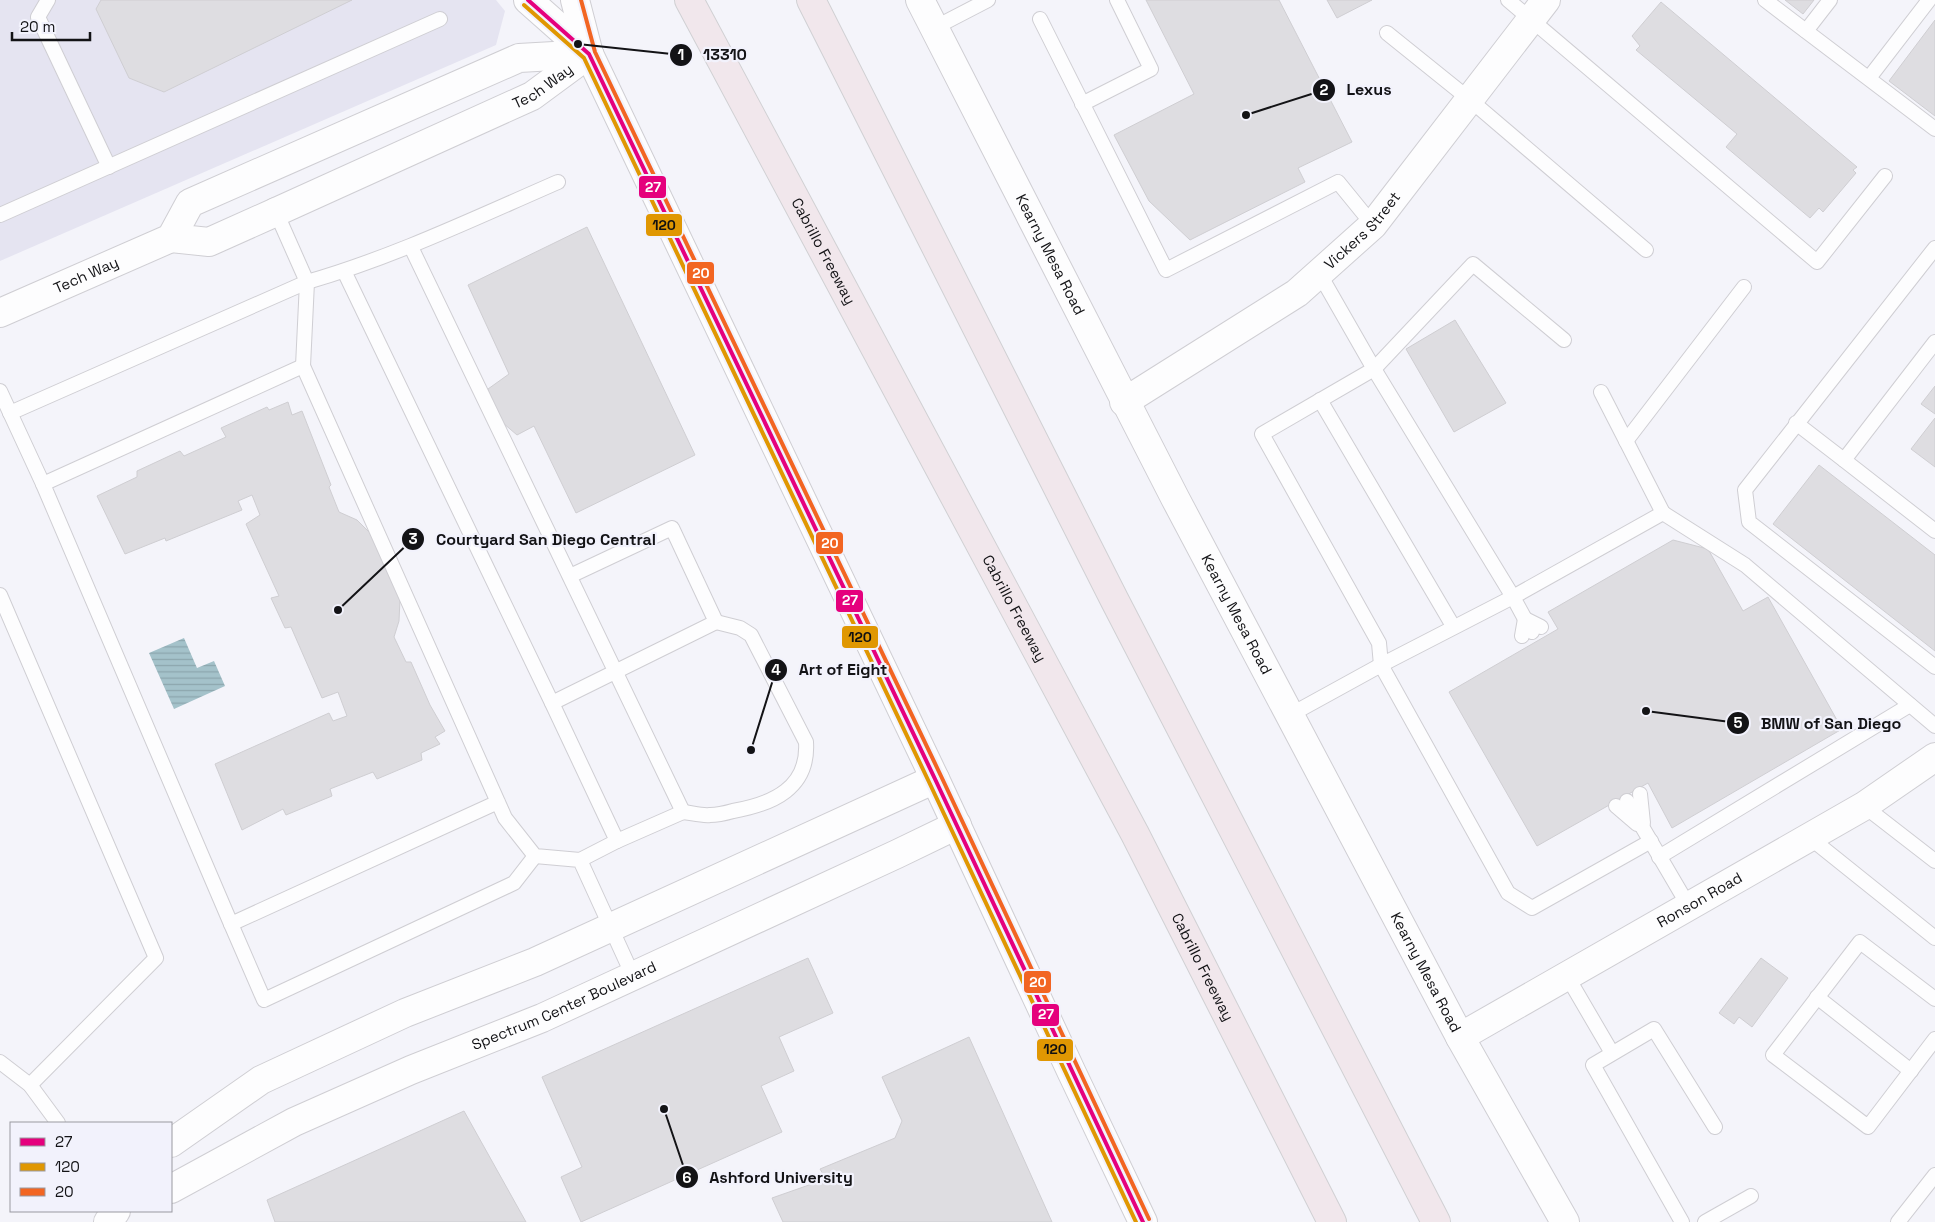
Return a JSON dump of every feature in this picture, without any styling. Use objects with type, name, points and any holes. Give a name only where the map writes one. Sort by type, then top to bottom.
[{"type":"highway","name":"Cabrillo Freeway","points":[[689,0],[1135,834],[1332,1222]]},
{"type":"highway","points":[[812,0],[1114,599],[1436,1222]]},
{"type":"street","points":[[528,0],[590,54]]},
{"type":"street","points":[[575,0],[590,54],[957,825],[1143,1222]]},
{"type":"street","name":"Kearny Mesa Road","points":[[920,0],[1124,402],[1460,1037],[1565,1222]]},
{"type":"street","name":"Vickers Street","points":[[1124,402],[1297,293],[1373,225],[1538,10]]},
{"type":"street","name":"Tech Way","points":[[0,313],[171,238],[209,242],[532,96],[590,54]]},
{"type":"street","name":"Tech Way","points":[[171,238],[190,203],[482,74],[519,58],[590,54]]},
{"type":"street","name":"Ronson Road","points":[[1460,1037],[1864,806],[1935,757]]},
{"type":"street","points":[[172,1142],[261,1080],[405,1013],[535,962],[935,779]]},
{"type":"street","name":"Spectrum Center Boulevard","points":[[172,1188],[294,1122],[410,1070],[542,1018],[957,825]]},
{"type":"street","points":[[117,1212],[129,1222]]},
{"type":"lane","points":[[48,0],[38,17],[109,167]]},
{"type":"lane","points":[[934,28],[988,0]]},
{"type":"lane","points":[[1082,104],[1152,70],[1117,0]]},
{"type":"lane","points":[[1508,0],[1538,10],[1816,262],[1885,176]]},
{"type":"lane","points":[[1765,0],[1935,129]]},
{"type":"lane","points":[[1806,31],[1830,0]]},
{"type":"lane","points":[[1868,78],[1929,0]]},
{"type":"lane","points":[[0,215],[440,19]]},
{"type":"lane","points":[[1040,19],[1166,270],[1338,182],[1373,225]]},
{"type":"lane","points":[[1387,34],[1469,100],[1646,250]]},
{"type":"lane","points":[[10,413],[307,282],[411,247],[558,182]]},
{"type":"lane","points":[[276,212],[307,282],[303,366],[505,818],[534,856],[580,860],[616,841],[683,812],[710,816],[757,807],[795,784],[803,771],[807,757],[806,742],[751,635],[740,628],[716,622],[552,702]]},
{"type":"lane","points":[[411,247],[683,812]]},
{"type":"lane","points":[[1935,248],[1744,490],[1748,522],[1935,667]]},
{"type":"lane","points":[[1564,340],[1473,264],[1374,370],[1262,434],[1379,643],[1381,665],[1508,893],[1532,908],[1651,841]]},
{"type":"lane","points":[[344,271],[552,702],[616,841]]},
{"type":"lane","points":[[1319,273],[1374,370],[1513,597],[1532,632]]},
{"type":"lane","points":[[1626,441],[1744,287]]},
{"type":"lane","points":[[1844,460],[1935,342]]},
{"type":"lane","points":[[42,484],[303,366]]},
{"type":"lane","points":[[0,391],[42,484],[264,1000],[514,883],[534,856]]},
{"type":"lane","points":[[1601,392],[1664,513],[1746,566],[1935,726]]},
{"type":"lane","points":[[1320,400],[1453,626]]},
{"type":"lane","points":[[1796,423],[1935,530]]},
{"type":"lane","points":[[1290,715],[1453,626],[1513,597],[1664,513]]},
{"type":"lane","points":[[570,576],[672,528],[716,622]]},
{"type":"lane","points":[[0,595],[156,958],[30,1085]]},
{"type":"lane","points":[[1659,857],[1910,705]]},
{"type":"lane","points":[[1640,794],[1643,829]]},
{"type":"lane","points":[[231,924],[498,802]]},
{"type":"lane","points":[[1622,804],[1651,841],[1688,905]]},
{"type":"lane","points":[[1864,806],[1935,861]]},
{"type":"lane","points":[[1809,837],[1935,938]]},
{"type":"lane","points":[[580,860],[633,976]]},
{"type":"lane","points":[[1935,999],[1860,942],[1773,1055],[1868,1127],[1935,1039]]},
{"type":"lane","points":[[1567,976],[1612,1054]]},
{"type":"lane","points":[[1817,997],[1911,1071]]},
{"type":"lane","points":[[1682,1222],[1592,1065],[1654,1029],[1715,1127]]},
{"type":"lane","points":[[0,1062],[30,1085],[57,1122]]},
{"type":"lane","points":[[1898,1222],[1935,1175]]},
{"type":"lane","points":[[1705,1222],[1750,1196]]},
{"type":"shaded area","points":[[0,0],[496,0],[505,11],[496,45],[0,261]]},
{"type":"water","points":[[184,638],[197,668],[214,661],[225,686],[174,709],[149,653]]},
{"type":"building","points":[[101,0],[352,0],[164,92],[129,78],[96,9]]},
{"type":"building","points":[[1146,0],[1279,0],[1352,142],[1298,168],[1305,182],[1190,240],[1149,201],[1114,135],[1194,94]]},
{"type":"building","points":[[1327,0],[1372,0],[1337,18]]},
{"type":"building","points":[[1785,0],[1814,0],[1803,14]]},
{"type":"building","points":[[1661,2],[1857,167],[1853,170],[1856,173],[1823,212],[1819,208],[1810,218],[1726,147],[1737,134],[1636,50],[1640,46],[1632,36]]},
{"type":"building","points":[[1935,20],[1935,116],[1889,81]]},
{"type":"building","points":[[587,227],[695,455],[576,513],[534,426],[517,435],[503,423],[491,402],[488,389],[509,374],[468,285]]},
{"type":"building","points":[[1455,320],[1506,403],[1454,432],[1406,349]]},
{"type":"building","points":[[1935,386],[1935,414],[1921,404]]},
{"type":"building","points":[[288,402],[292,415],[302,411],[331,485],[329,487],[339,512],[357,520],[374,537],[400,599],[399,621],[394,637],[406,662],[411,662],[430,705],[445,731],[435,737],[440,744],[421,753],[422,760],[377,779],[373,772],[330,789],[332,796],[286,815],[283,809],[242,830],[215,764],[329,713],[333,721],[347,716],[338,692],[322,698],[291,627],[285,628],[271,598],[279,596],[246,524],[260,515],[252,495],[238,501],[242,510],[166,541],[165,538],[125,554],[97,496],[137,477],[137,471],[180,451],[184,456],[226,437],[221,428],[267,407],[269,410]]},
{"type":"building","points":[[1935,418],[1935,467],[1911,449]]},
{"type":"building","points":[[1819,465],[1935,555],[1935,651],[1773,524]]},
{"type":"building","points":[[1673,540],[1708,549],[1743,611],[1768,597],[1842,729],[1672,828],[1648,783],[1537,846],[1449,692],[1558,629],[1548,612]]},
{"type":"building","points":[[808,958],[833,1013],[779,1037],[794,1071],[761,1086],[782,1132],[581,1222],[561,1177],[582,1167],[542,1077]]},
{"type":"building","points":[[1761,958],[1788,978],[1752,1027],[1739,1017],[1734,1024],[1719,1013]]},
{"type":"building","points":[[969,1037],[1052,1222],[783,1222],[772,1198],[826,1179],[820,1169],[895,1138],[902,1121],[882,1077]]},
{"type":"building","points":[[464,1111],[526,1222],[275,1222],[267,1200]]},
{"type":"transit line","name":"27","points":[[528,0],[589,54],[935,779],[1143,1222]]},
{"type":"transit line","name":"20","points":[[581,0],[595,52],[941,776],[1149,1219]]},
{"type":"transit line","name":"120","points":[[524,5],[584,58],[1136,1222]]},
{"type":"place","name":"13310","points":[[578,44]]},
{"type":"place","name":"Lexus","points":[[1246,115]]},
{"type":"place","name":"Courtyard San Diego Central","points":[[338,610]]},
{"type":"place","name":"BMW of San Diego","points":[[1646,711]]},
{"type":"place","name":"Art of Eight","points":[[751,750]]},
{"type":"place","name":"Ashford University","points":[[664,1109]]}]
